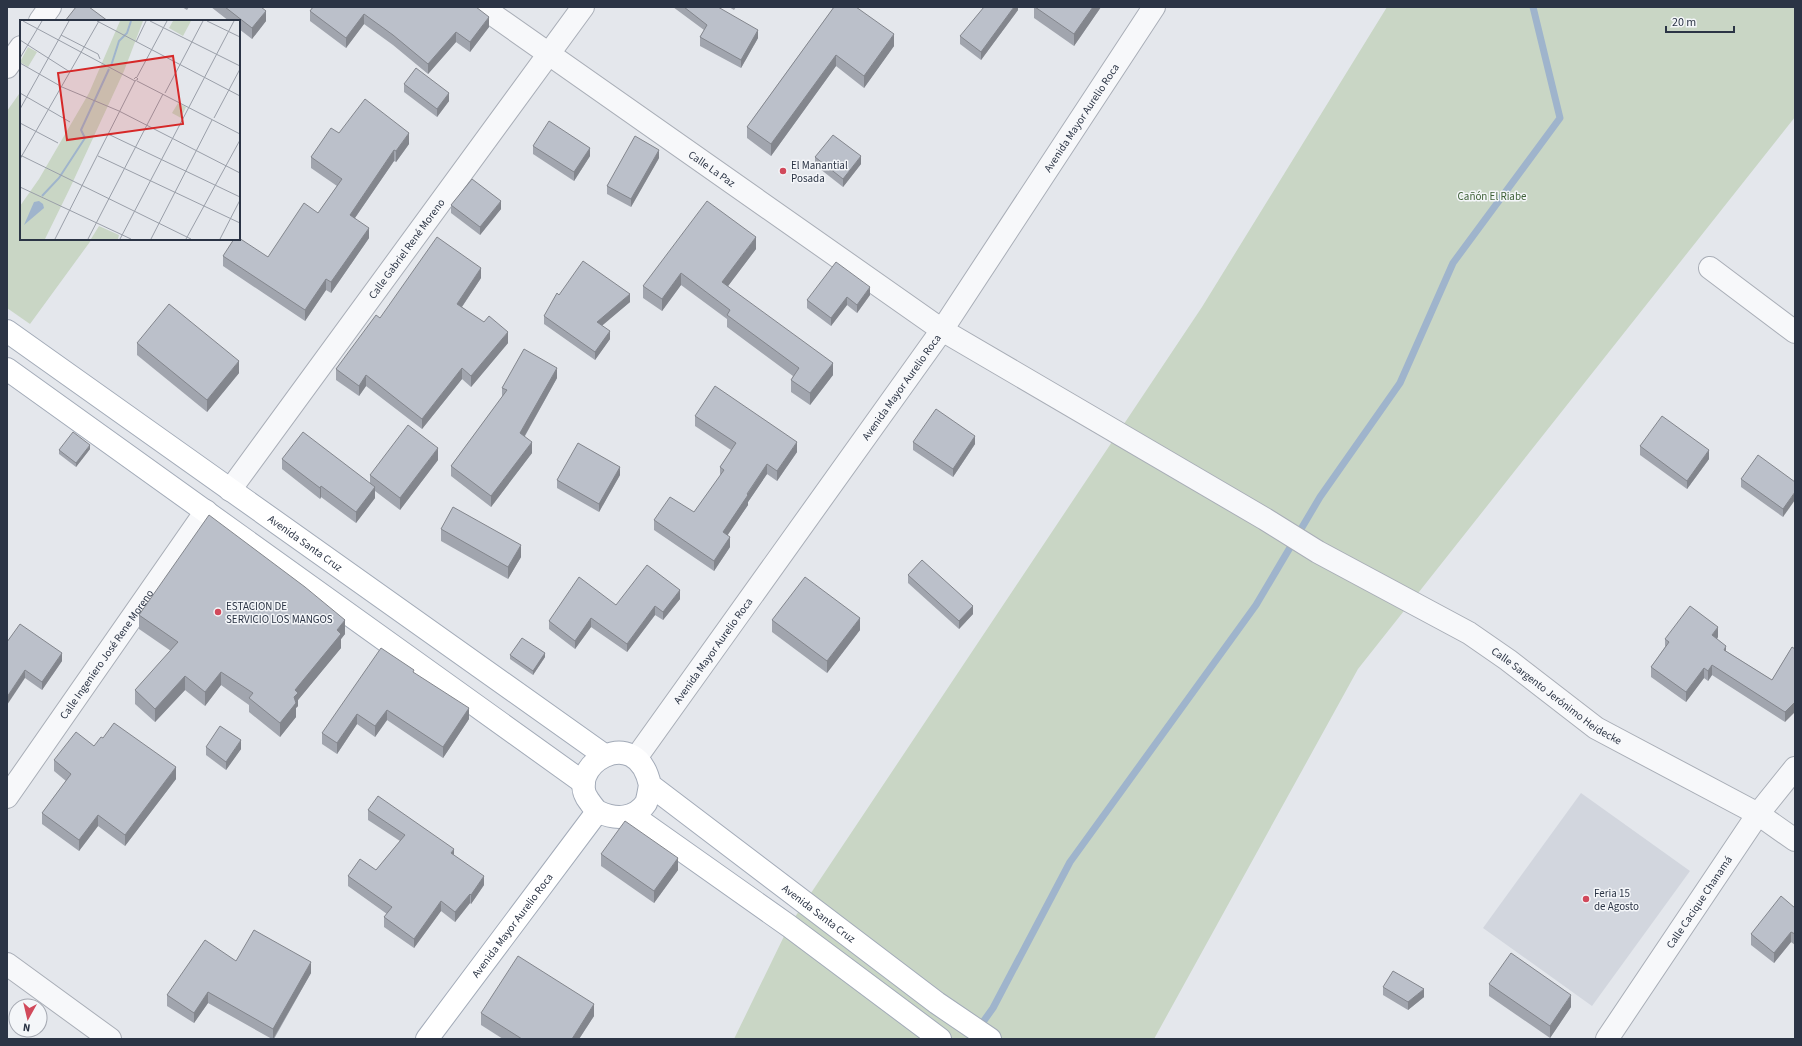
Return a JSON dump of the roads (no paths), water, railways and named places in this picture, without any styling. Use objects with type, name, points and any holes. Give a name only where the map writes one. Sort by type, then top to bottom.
[{"type":"main road","name":"Avenida Santa Cruz","points":[[7,331],[604,755]]},
{"type":"main road","points":[[7,369],[584,783]]},
{"type":"main road","points":[[621,752],[636,758],[647,771],[650,785],[646,802],[632,815],[615,818],[597,812],[586,798],[584,783],[592,764],[604,755],[621,752]]},
{"type":"main road","name":"Avenida Santa Cruz","points":[[650,785],[937,1003],[990,1039]]},
{"type":"main road","name":"Avenida Mayor Aurelio Roca","points":[[427,1039],[597,812]]},
{"type":"main road","points":[[632,815],[789,926],[933,1034]]},
{"type":"street","points":[[41,20],[50,7]]},
{"type":"street","name":"Calle La Paz","points":[[482,7],[942,330],[1266,519]]},
{"type":"street","name":"Calle Gabriel René Moreno","points":[[230,490],[583,7]]},
{"type":"street","name":"Avenida Mayor Aurelio Roca","points":[[636,758],[942,330],[1154,7]]},
{"type":"street","points":[[7,67],[20,48]]},
{"type":"street","points":[[1710,268],[1795,332]]},
{"type":"street","name":"Calle Ingeniero José Rene Moreno","points":[[7,797],[206,511]]},
{"type":"street","name":"Calle Sargento Jerónimo Heidecke","points":[[1266,519],[1318,552],[1468,633],[1508,660],[1596,728],[1758,814],[1795,840]]},
{"type":"street","name":"Calle Cacique Chanamá","points":[[1610,1038],[1758,814],[1795,768]]},
{"type":"street","points":[[7,964],[110,1039]]},
{"type":"waterway","points":[[978,1029],[993,1008],[1070,862],[1256,605],[1320,497],[1400,383],[1453,263],[1560,118],[1533,7]]},
{"type":"place","name":"El Manantial Posada","points":[[783,171]]},
{"type":"place","name":"ESTACION DE SERVICIO LOS MANGOS","points":[[218,612]]},
{"type":"place","name":"Feria 15 de Agosto","points":[[1586,899]]},
{"type":"park label","name":"Cañón El Riabe","points":[[1492,196]]}]
